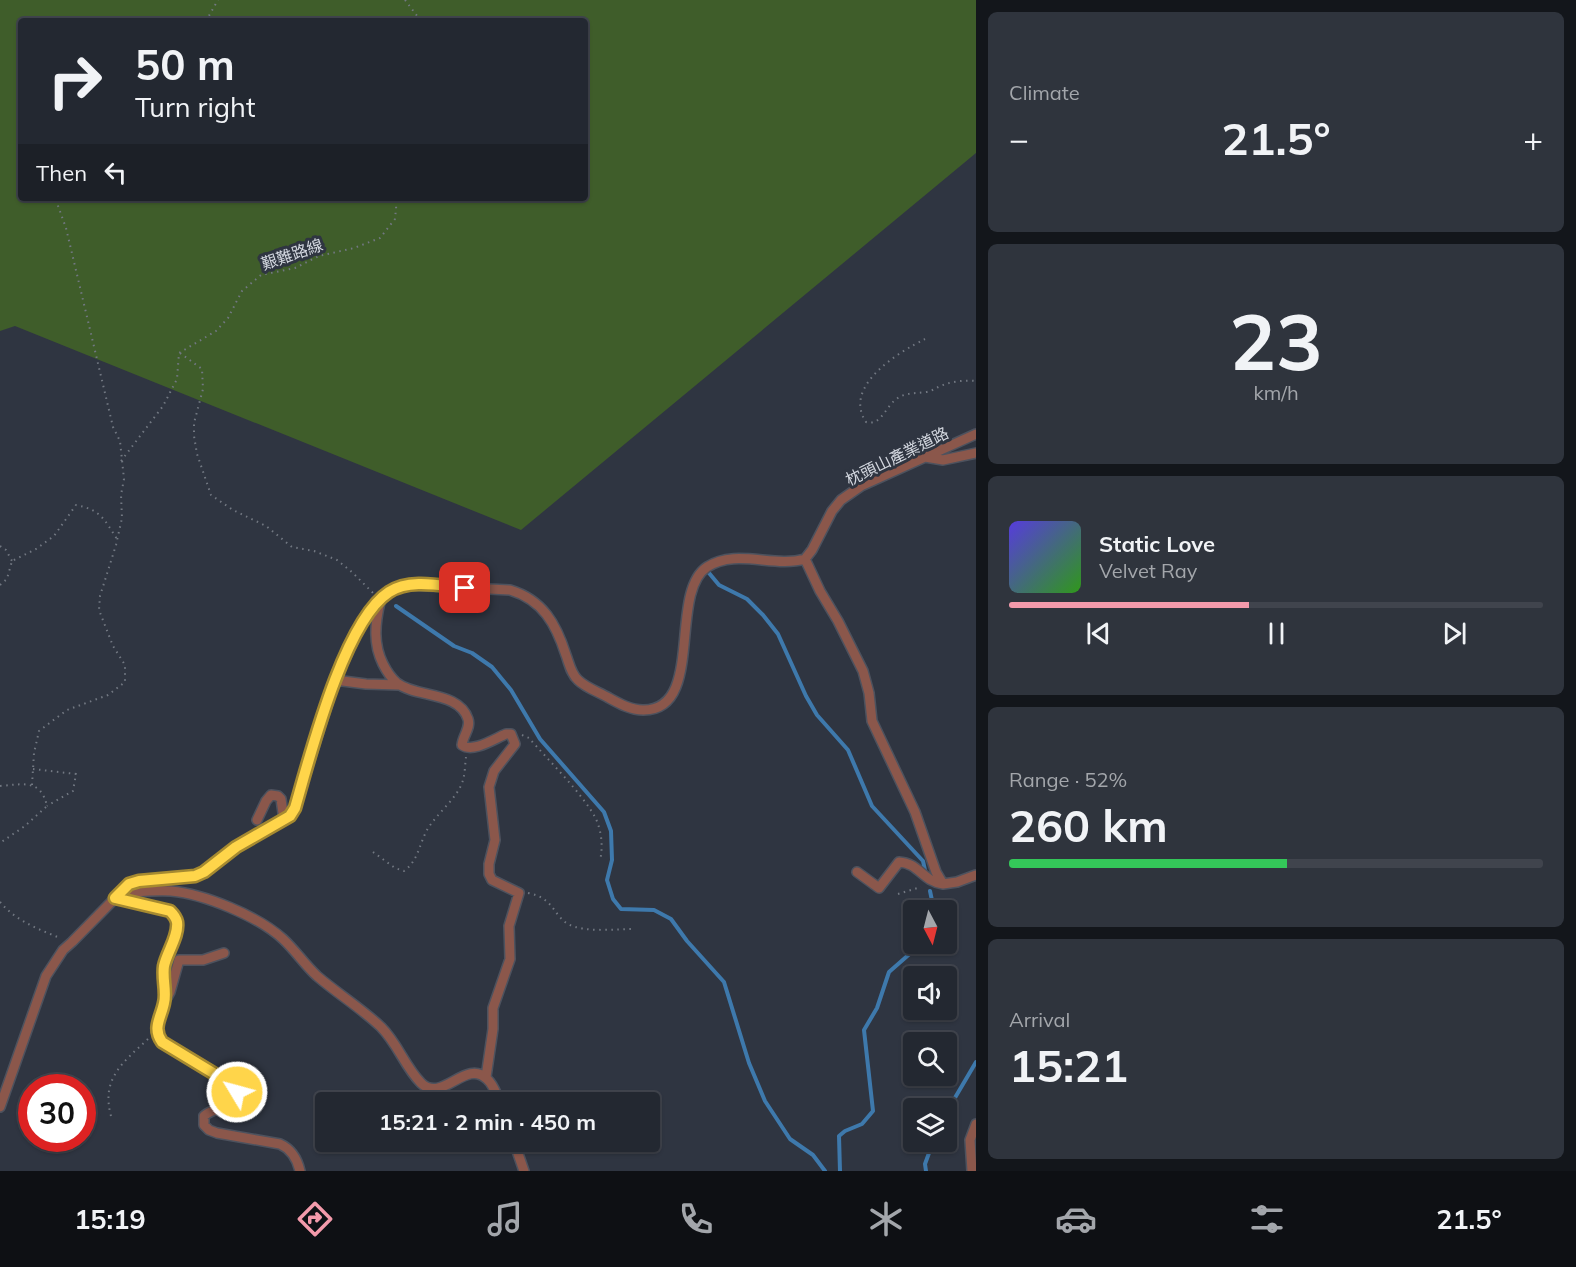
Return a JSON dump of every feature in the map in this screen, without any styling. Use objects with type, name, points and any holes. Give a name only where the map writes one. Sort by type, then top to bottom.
[{"type":"street","name":"枕頭山產業道路","points":[[805,558],[812,550],[832,511],[841,500],[861,486],[976,434]]},
{"type":"street","points":[[925,457],[943,460],[976,453]]},
{"type":"street","points":[[0,1107],[46,976],[59,956],[129,884],[195,876],[204,872],[236,847],[284,820],[295,808],[334,680],[361,625],[389,592],[407,585],[510,590],[521,593],[537,602],[549,615],[558,629],[577,680],[625,706],[646,710],[663,704],[679,681],[685,648],[689,596],[703,569],[716,561],[749,558],[787,562],[805,558],[863,671],[869,693],[872,721],[915,812],[936,872],[943,884]]},
{"type":"street","points":[[380,601],[375,624],[376,651],[388,674],[399,685]]},
{"type":"street","points":[[334,680],[399,685],[453,702],[464,711],[469,720],[469,728],[462,738],[462,745],[466,748],[473,748],[506,734],[511,734],[513,737],[515,744],[494,771],[489,787],[495,840],[491,852],[489,874],[492,880],[519,893],[509,926],[510,959],[493,1008],[493,1029],[486,1077]]},
{"type":"street","points":[[257,820],[271,795],[281,799],[284,820]]},
{"type":"street","points":[[857,872],[879,888],[899,862],[908,862],[933,882],[943,884],[976,875]]},
{"type":"street","points":[[118,896],[172,891],[229,908],[254,920],[283,938],[317,975],[381,1028],[396,1045],[423,1085],[429,1088],[439,1088],[464,1075],[477,1074],[486,1077],[496,1092]]},
{"type":"street","points":[[118,896],[170,911],[175,917],[177,930],[165,965],[165,1001]]},
{"type":"street","points":[[224,953],[203,960],[179,960],[156,1031],[162,1042],[233,1085],[237,1092],[238,1098],[235,1102],[208,1112],[204,1116],[204,1125],[209,1130],[280,1144],[293,1154],[300,1171]]},
{"type":"street","points":[[972,1171],[970,1140],[976,1124]]},
{"type":"street","points":[[517,1152],[524,1171]]},
{"type":"path","points":[[208,18],[218,0]]},
{"type":"path","points":[[405,0],[419,18]]},
{"type":"path","points":[[32,785],[34,753],[39,731],[67,710],[108,695],[125,682],[125,665],[113,646],[99,610],[100,596],[122,518],[121,495],[124,479],[120,441],[113,427],[66,228],[57,203],[59,201]]},
{"type":"path","name":"艱難路線","points":[[179,352],[216,331],[228,318],[242,291],[261,276],[295,268],[319,256],[354,248],[380,238],[395,219],[398,201]]},
{"type":"path","points":[[925,339],[879,369],[865,387],[861,400],[862,416],[866,422],[877,422],[895,400],[906,393],[926,392],[942,385],[966,380],[976,381]]},
{"type":"path","points":[[121,462],[163,406],[177,379],[179,352]]},
{"type":"path","points":[[179,352],[202,369],[203,389],[194,423],[194,436],[197,454],[211,495],[233,510],[266,525],[292,547],[314,551],[337,560],[354,573],[380,601]]},
{"type":"path","points":[[12,561],[36,549],[54,536],[76,505],[90,508],[102,517],[117,540]]},
{"type":"path","points":[[0,546],[6,550],[12,561],[7,579],[0,585]]},
{"type":"path","points":[[513,737],[520,735],[529,738],[596,819],[603,848],[600,861]]},
{"type":"path","points":[[373,852],[395,868],[404,871],[409,867],[414,861],[427,830],[441,809],[458,791],[463,780],[466,748]]},
{"type":"path","points":[[0,843],[25,826],[47,806],[73,791],[75,774],[33,769]]},
{"type":"path","points":[[0,786],[32,785],[41,789],[47,806]]},
{"type":"path","points":[[898,894],[933,882]]},
{"type":"path","points":[[519,893],[532,894],[544,899],[552,905],[563,920],[576,927],[635,929]]},
{"type":"path","points":[[0,902],[10,914],[31,926],[72,942]]},
{"type":"path","points":[[111,1116],[107,1100],[116,1070],[156,1031]]},
{"type":"green space","points":[[0,0],[976,0],[976,153],[521,530],[15,326],[0,331]]},
{"type":"waterway","points":[[709,573],[719,585],[747,599],[778,634],[817,715],[848,750],[872,806],[923,861],[926,875]]},
{"type":"waterway","points":[[396,606],[454,646],[472,653],[492,667],[511,690],[540,739],[604,812],[611,831],[612,860],[607,880],[613,899],[621,909],[654,910],[671,919],[687,941],[724,982],[749,1063],[765,1101],[790,1139],[813,1155],[825,1171]]},
{"type":"waterway","points":[[930,891],[932,900]]},
{"type":"waterway","points":[[840,1171],[839,1136],[862,1124],[873,1111],[864,1030],[877,1008],[889,972],[910,954]]},
{"type":"waterway","points":[[955,1098],[976,1062]]},
{"type":"waterway","points":[[926,1171],[925,1164],[929,1152]]},
{"type":"route","points":[[237,1092],[233,1085],[162,1042],[158,1037],[156,1031],[165,1001],[163,976],[177,930],[175,917],[170,911],[115,898],[129,884],[139,881],[185,878],[204,872],[236,847],[290,816],[295,808],[334,680],[361,625],[374,607],[389,592],[407,585],[465,588]]}]
